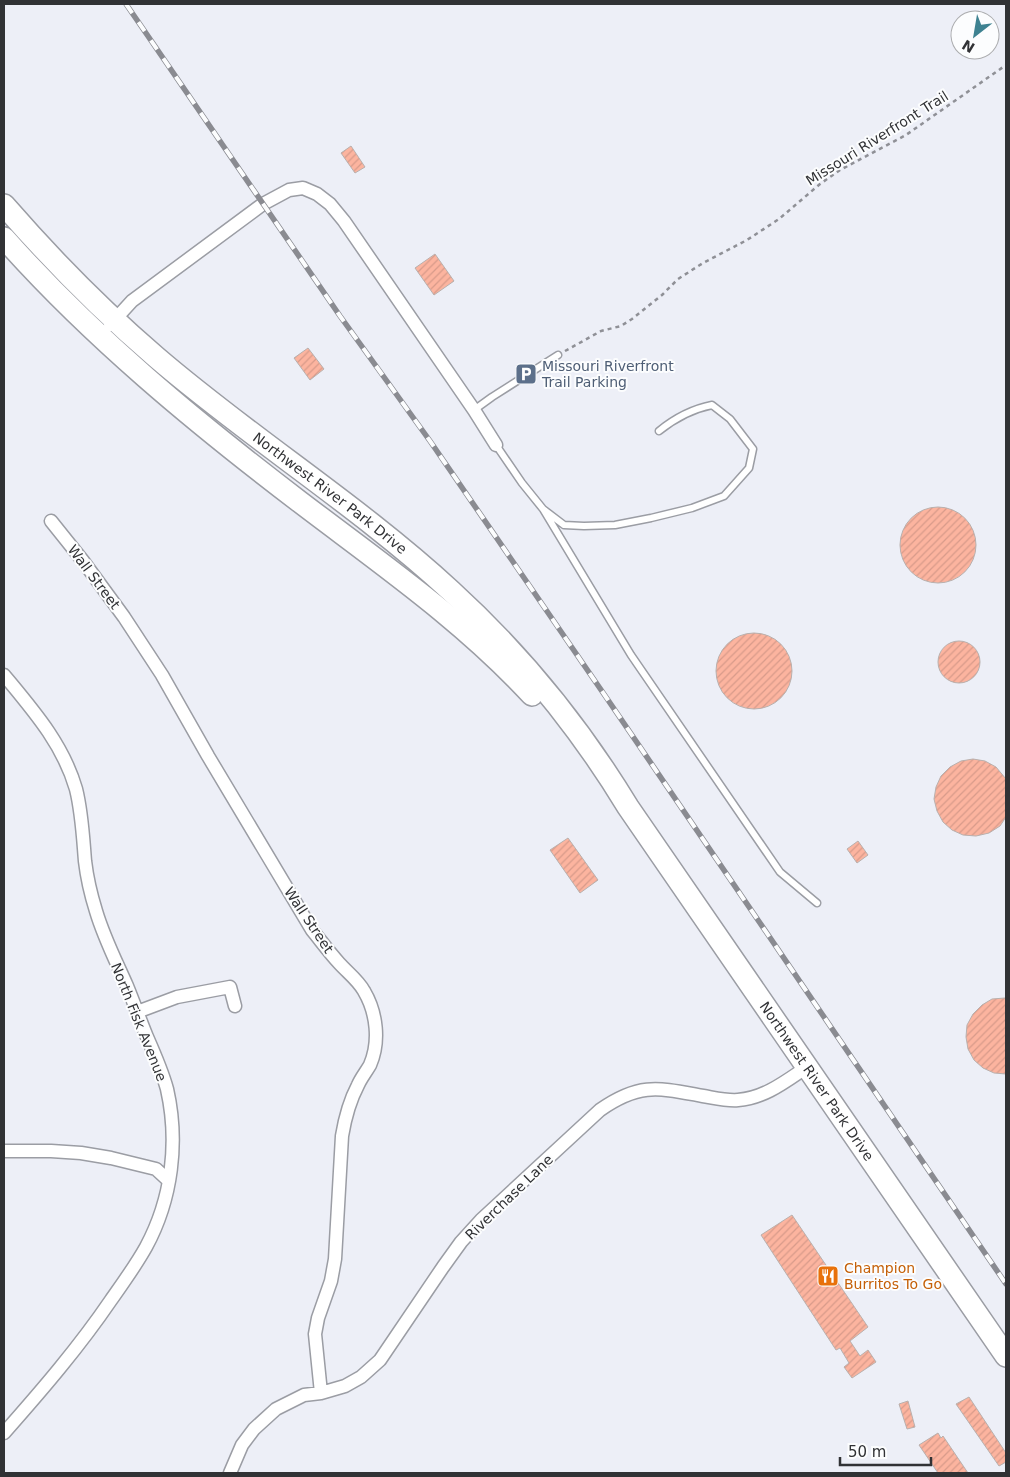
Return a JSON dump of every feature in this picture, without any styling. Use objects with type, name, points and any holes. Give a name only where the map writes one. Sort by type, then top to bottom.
[{"type":"main road","name":"Northwest River Park Drive","points":[[4,205],[42,247],[114,320],[164,364],[410,554],[463,602],[509,648],[548,694],[598,760],[628,808],[1006,1356]]},
{"type":"main road","name":"Northwest River Park Drive","points":[[4,238],[44,282],[100,336],[168,396],[224,443],[402,579],[478,641],[546,710],[628,808]]},
{"type":"street","points":[[100,336],[132,301],[263,204],[289,190],[303,188],[317,194],[330,204],[344,221],[496,445]]},
{"type":"street","name":"Wall Street","points":[[50,521],[83,561],[129,625],[162,675],[312,930],[328,951],[360,985],[372,1008],[376,1025],[376,1042],[369,1067],[358,1084],[344,1121],[335,1259],[331,1281],[318,1318],[315,1334],[321,1393]]},
{"type":"street","name":"North Fisk Avenue","points":[[4,675],[42,721],[67,765],[76,790],[81,813],[86,863],[96,912],[109,948],[126,984],[160,1068],[167,1089],[173,1135],[172,1158],[164,1204],[146,1247],[98,1320],[4,1433]]},
{"type":"street","points":[[137,1012],[178,997],[230,987],[235,1006]]},
{"type":"street","name":"Riverchase Lane","points":[[230,1473],[242,1445],[261,1421],[276,1409],[294,1398],[346,1386],[367,1372],[380,1360],[442,1267],[461,1242],[481,1220],[600,1110],[630,1093],[659,1089],[730,1100],[748,1098],[772,1090],[807,1067]]},
{"type":"street","points":[[4,1151],[51,1151],[111,1158],[156,1169],[169,1181]]},
{"type":"lane","points":[[474,410],[558,355]]},
{"type":"lane","points":[[544,509],[564,525],[615,525],[642,520],[692,508],[724,496],[749,468],[753,449],[730,418],[712,405],[699,407],[672,421],[660,431]]},
{"type":"lane","points":[[496,445],[544,509],[631,655],[780,872],[817,903]]},
{"type":"path","name":"Missouri Riverfront Trail","points":[[558,355],[602,331],[621,326],[632,319],[678,279],[747,240],[779,219],[820,184],[840,170],[906,135],[1006,65]]},
{"type":"building","points":[[351,146],[365,167],[355,173],[341,153]]},
{"type":"building","points":[[435,254],[454,281],[434,295],[415,268]]},
{"type":"building","points":[[308,348],[324,369],[310,380],[294,358]]},
{"type":"building","points":[[931,507],[945,507],[959,513],[970,524],[976,538],[973,560],[965,572],[945,583],[931,583],[917,577],[906,566],[900,552],[900,538],[906,524],[917,513]]},
{"type":"building","points":[[747,633],[761,633],[775,639],[786,650],[792,664],[789,686],[781,698],[761,709],[747,709],[733,703],[722,692],[716,678],[716,664],[722,650],[733,639]]},
{"type":"building","points":[[959,641],[974,647],[980,662],[974,677],[959,683],[944,677],[938,662],[944,647]]},
{"type":"building","points":[[973,759],[985,761],[996,767],[1006,779],[1006,817],[1000,826],[989,833],[976,836],[963,835],[952,830],[943,822],[937,811],[934,799],[936,787],[941,776],[950,767],[961,761]]},
{"type":"building","points":[[568,838],[598,880],[580,893],[550,850]]},
{"type":"building","points":[[858,841],[868,855],[857,863],[847,849]]},
{"type":"building","points":[[1006,998],[1006,1074],[994,1073],[983,1068],[974,1060],[968,1049],[966,1037],[967,1025],[973,1014],[982,1005],[992,999]]},
{"type":"building","points":[[792,1215],[868,1327],[850,1341],[860,1356],[868,1350],[876,1362],[852,1378],[844,1367],[849,1363],[840,1348],[836,1350],[761,1235]]},
{"type":"building","points":[[969,1397],[1006,1453],[1006,1462],[999,1466],[956,1404]]},
{"type":"building","points":[[908,1401],[915,1427],[907,1429],[899,1404]]},
{"type":"building","points":[[938,1433],[941,1438],[943,1436],[968,1473],[938,1473],[919,1445]]},
{"type":"railway","points":[[126,4],[340,316],[430,441],[1006,1284]]},
{"type":"place","name":"Missouri Riverfront Trail Parking","points":[[526,374]]},
{"type":"place","name":"Champion Burritos To Go","points":[[828,1276]]}]
